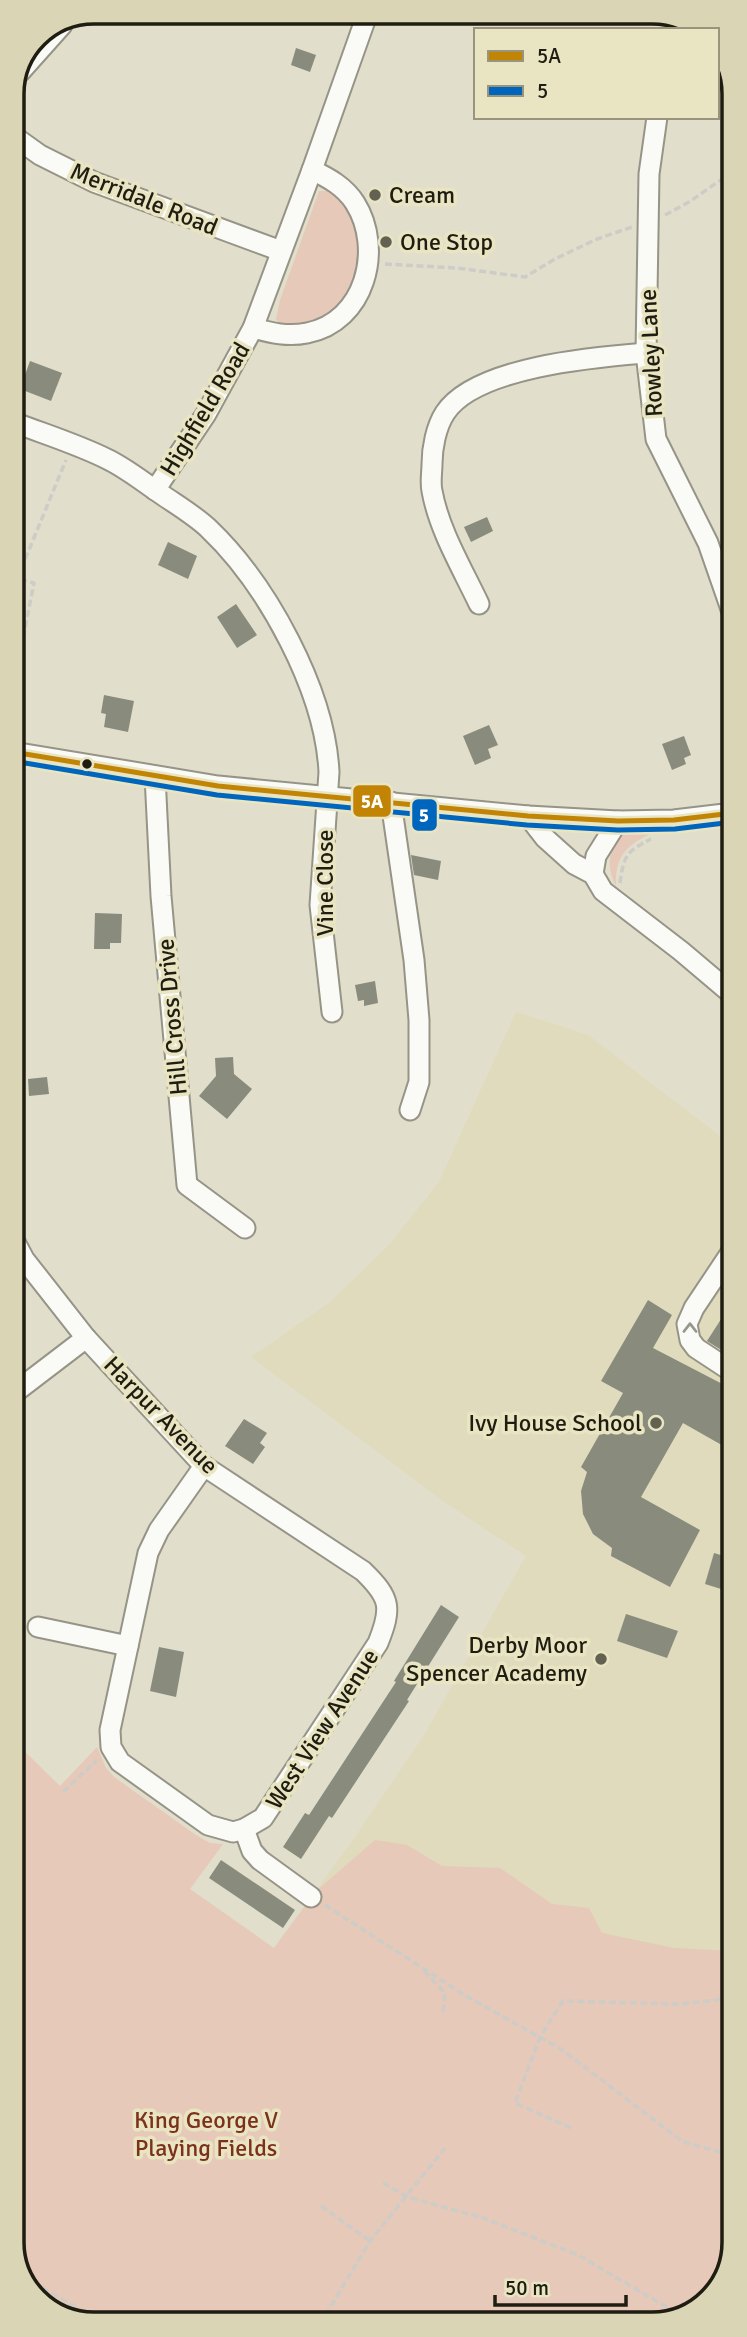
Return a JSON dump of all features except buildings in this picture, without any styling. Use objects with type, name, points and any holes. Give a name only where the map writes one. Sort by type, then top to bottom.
[{"type":"street","name":"Highfield Road","points":[[155,490],[206,414],[253,328],[364,24]]},
{"type":"street","name":"Rowley Lane","points":[[657,119],[649,174],[646,353],[656,439],[708,543],[722,583]]},
{"type":"street","name":"Merridale Road","points":[[24,144],[40,155],[94,182],[281,251]]},
{"type":"street","name":"Highfield Road","points":[[253,328],[286,335],[319,330],[335,320],[355,300],[364,283],[370,246],[365,224],[355,202],[329,178],[312,170]]},
{"type":"street","points":[[479,604],[445,530],[432,490],[432,447],[445,413],[459,399],[490,381],[562,363],[646,353]]},
{"type":"street","name":"Vine Close","points":[[24,426],[108,459],[207,527],[256,586],[298,656],[314,698],[328,752],[320,905],[332,1012]]},
{"type":"street","points":[[24,753],[218,786],[528,816],[618,821],[674,820],[722,814]]},
{"type":"street","name":"Hill Cross Drive","points":[[155,776],[162,896],[187,1185],[244,1228]]},
{"type":"street","points":[[391,802],[414,960],[419,1020],[419,1082],[410,1110]]},
{"type":"street","points":[[528,816],[545,838],[573,864],[593,874],[603,891],[722,986]]},
{"type":"street","points":[[593,874],[596,856],[618,821]]},
{"type":"street","name":"Harpur Avenue","points":[[24,1259],[86,1338],[204,1466],[363,1571],[386,1599],[388,1619]]},
{"type":"street","points":[[722,1265],[694,1308],[687,1324],[690,1340],[696,1348],[722,1365]]},
{"type":"street","points":[[24,1385],[86,1338]]},
{"type":"street","points":[[204,1466],[159,1530],[148,1553],[110,1730],[111,1746],[120,1762],[208,1825],[233,1832],[244,1829],[252,1851],[260,1860],[312,1897]]},
{"type":"street","name":"West View Avenue","points":[[244,1829],[263,1818],[378,1643],[388,1619]]},
{"type":"street","points":[[38,1627],[128,1646]]},
{"type":"path","points":[[369,263],[457,268],[525,277],[597,239],[647,223],[688,202],[722,179]]},
{"type":"path","points":[[24,562],[72,444]]},
{"type":"path","points":[[24,581],[34,583],[24,633]]},
{"type":"path","points":[[617,902],[623,860],[631,849],[653,838]]},
{"type":"path","points":[[63,1792],[111,1746]]},
{"type":"path","points":[[312,1897],[466,1996],[561,2049],[683,2142],[722,2152]]},
{"type":"path","points":[[420,1966],[445,1993],[443,2012]]},
{"type":"path","points":[[571,2128],[515,2103],[540,2038],[563,2001],[681,2004],[722,1999]]},
{"type":"path","points":[[327,2312],[370,2241],[445,2148]]},
{"type":"path","points":[[383,2183],[408,2197],[483,2218],[578,2255],[671,2310]]},
{"type":"path","points":[[321,2206],[370,2241]]},
{"type":"path","points":[[41,2288],[82,2311]]},
{"type":"shaded area","name":"Derby Moor Spencer Academy","points":[[516,1012],[588,1035],[722,1138],[722,2243],[719,2265],[708,2285],[274,1948],[353,1840],[424,1735],[526,1556],[443,1501],[251,1357],[329,1303],[389,1245],[439,1182]]},
{"type":"green space","points":[[319,191],[331,191],[344,205],[353,221],[358,238],[356,274],[349,291],[338,306],[323,318],[307,324],[280,325],[276,319],[280,300]]},
{"type":"green space","points":[[641,827],[663,828],[628,848],[619,863],[616,886],[610,866],[612,849],[623,835]]},
{"type":"green space","name":"King George V Playing Fields","points":[[97,1747],[106,1768],[114,1777],[196,1835],[210,1843],[223,1844],[190,1889],[274,1948],[315,1892],[375,1840],[407,1845],[442,1866],[500,1868],[552,1904],[589,1908],[602,1933],[674,1948],[722,1950],[721,2256],[708,2285],[684,2305],[662,2312],[90,2312],[59,2303],[36,2281],[27,2261],[24,2243],[24,1751],[60,1786]]},
{"type":"transit line","name":"5A","points":[[24,754],[218,786],[528,816],[618,821],[674,820],[722,814]]},
{"type":"transit line","name":"5","points":[[24,763],[217,795],[527,825],[618,830],[675,829],[722,823]]},
{"type":"place","name":"Cream","points":[[375,195]]},
{"type":"place","name":"One Stop","points":[[386,242]]},
{"type":"place","name":"Ivy House School","points":[[656,1423]]},
{"type":"place","name":"Derby Moor Spencer Academy","points":[[601,1659]]}]
